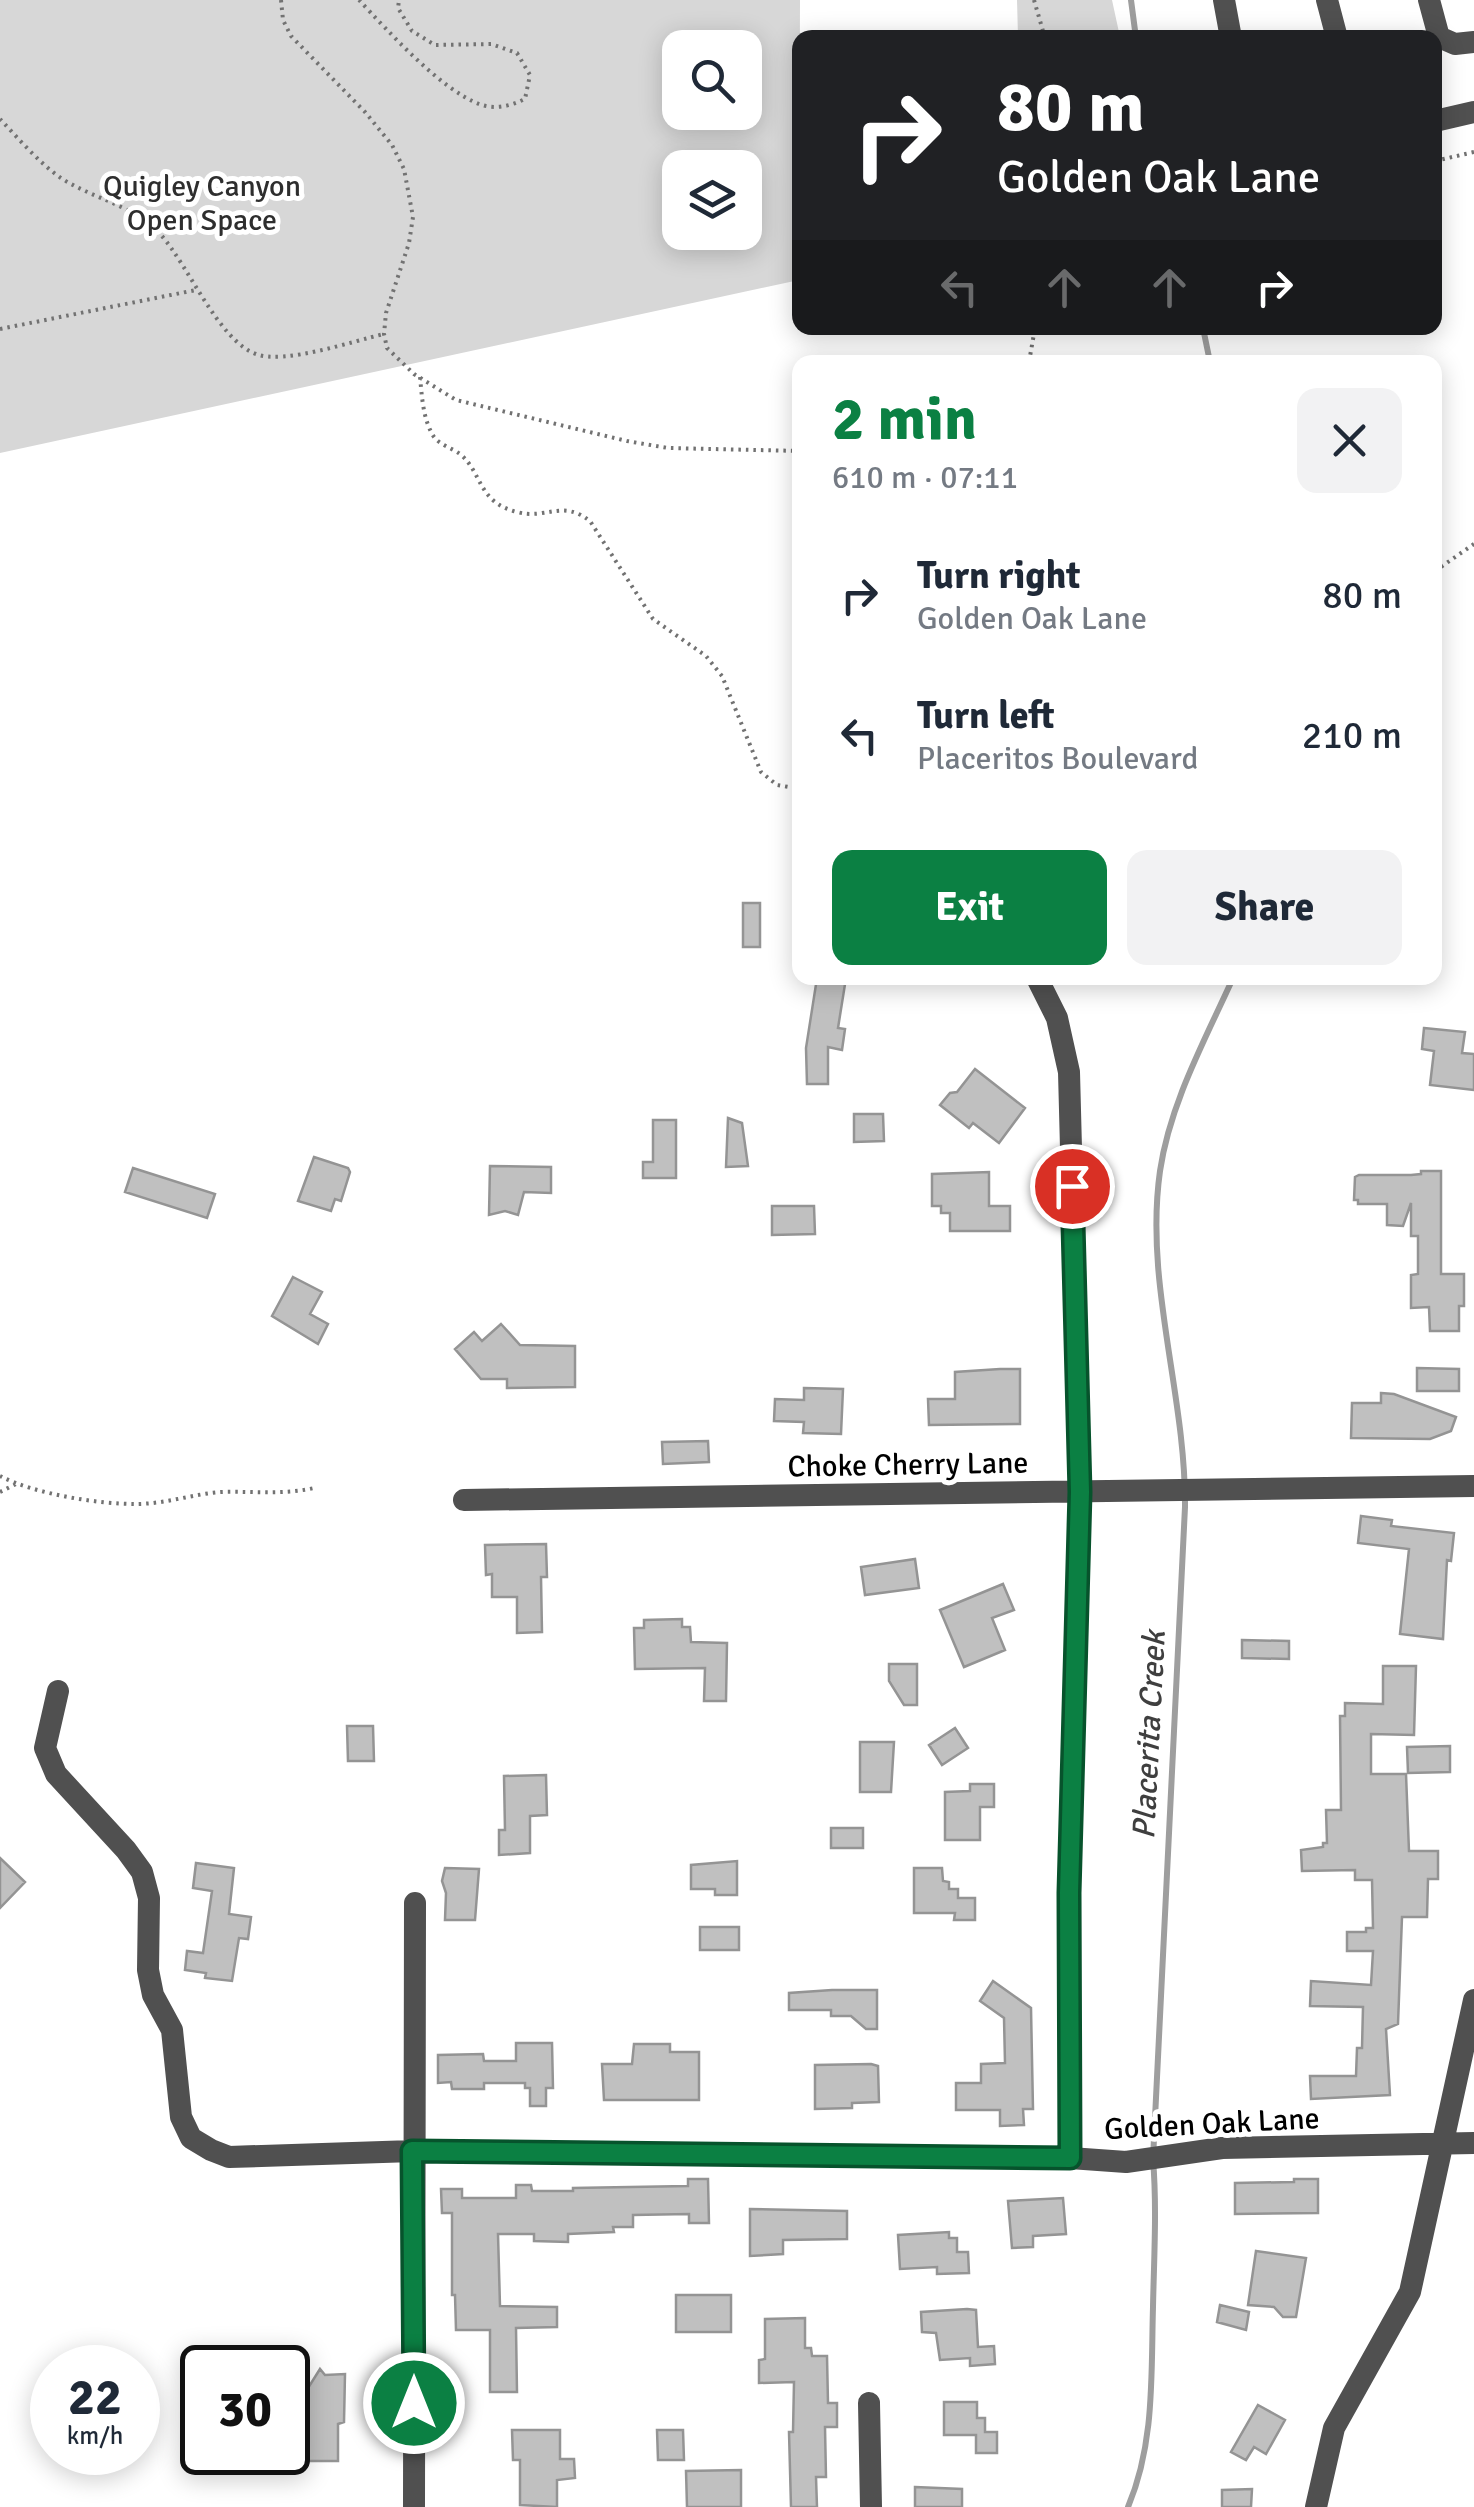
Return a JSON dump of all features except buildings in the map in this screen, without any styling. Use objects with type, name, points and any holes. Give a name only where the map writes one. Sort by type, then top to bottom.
[{"type":"street","points":[[1224,0],[1230,30]]},
{"type":"street","points":[[1327,0],[1336,30]]},
{"type":"street","points":[[1428,0],[1435,30]]},
{"type":"street","points":[[1442,39],[1455,44],[1474,42]]},
{"type":"street","points":[[1442,119],[1474,112]]},
{"type":"street","points":[[1042,985],[1058,1018],[1069,1072],[1080,1492],[1069,1893],[1070,2158]]},
{"type":"street","name":"Choke Cherry Lane","points":[[464,1500],[1474,1486]]},
{"type":"street","name":"Golden Oak Lane","points":[[58,1691],[46,1748],[56,1774],[142,1872],[149,1898],[148,1970],[153,1995],[172,2030],[181,2117],[191,2138],[229,2158],[412,2151],[1070,2158],[1126,2162],[1222,2148],[1474,2143]]},
{"type":"street","points":[[414,2507],[415,1904]]},
{"type":"street","points":[[1316,2507],[1334,2428],[1410,2292],[1474,2000]]},
{"type":"street","points":[[869,2403],[871,2507]]},
{"type":"path","points":[[281,0],[290,36],[374,123],[392,145],[404,170],[412,217],[408,244],[386,313],[387,348],[420,377],[456,400],[628,442],[668,448],[792,451]]},
{"type":"path","points":[[359,0],[392,36],[456,92],[482,105],[508,107],[525,99],[530,75],[517,53],[491,44],[435,45],[412,31],[398,8],[399,0]]},
{"type":"path","points":[[1034,0],[1043,30]]},
{"type":"path","points":[[0,119],[60,177],[138,216],[161,235],[239,345],[258,356],[285,356],[384,334]]},
{"type":"path","points":[[1442,159],[1474,152]]},
{"type":"path","points":[[0,329],[199,290]]},
{"type":"path","points":[[420,377],[424,410],[435,439],[462,456],[484,494],[512,512],[534,516],[562,509],[577,511],[590,521],[653,618],[706,656],[722,676],[761,772],[777,785],[792,787]]},
{"type":"path","points":[[1442,566],[1474,544]]},
{"type":"path","points":[[0,1476],[16,1484],[96,1501],[139,1504],[220,1492],[291,1493],[314,1488]]},
{"type":"path","points":[[0,1492],[16,1484]]},
{"type":"green space","name":"Quigley Canyon Open Space","points":[[0,0],[800,0],[800,30],[792,30],[792,282],[0,453]]},
{"type":"green space","points":[[1017,0],[1112,0],[1118,30],[1018,30]]},
{"type":"waterway","name":"Placerita Creek","points":[[1131,0],[1135,30]]},
{"type":"waterway","name":"Placerita Creek","points":[[1204,335],[1209,355]]},
{"type":"waterway","name":"Placerita Creek","points":[[1128,2507],[1143,2458],[1151,2383],[1153,2159],[1185,1507],[1184,1465],[1161,1297],[1157,1213],[1160,1171],[1172,1121],[1230,985]]},
{"type":"route","points":[[414,2403],[412,2151],[1070,2158],[1069,1893],[1080,1492],[1072,1186]]}]
